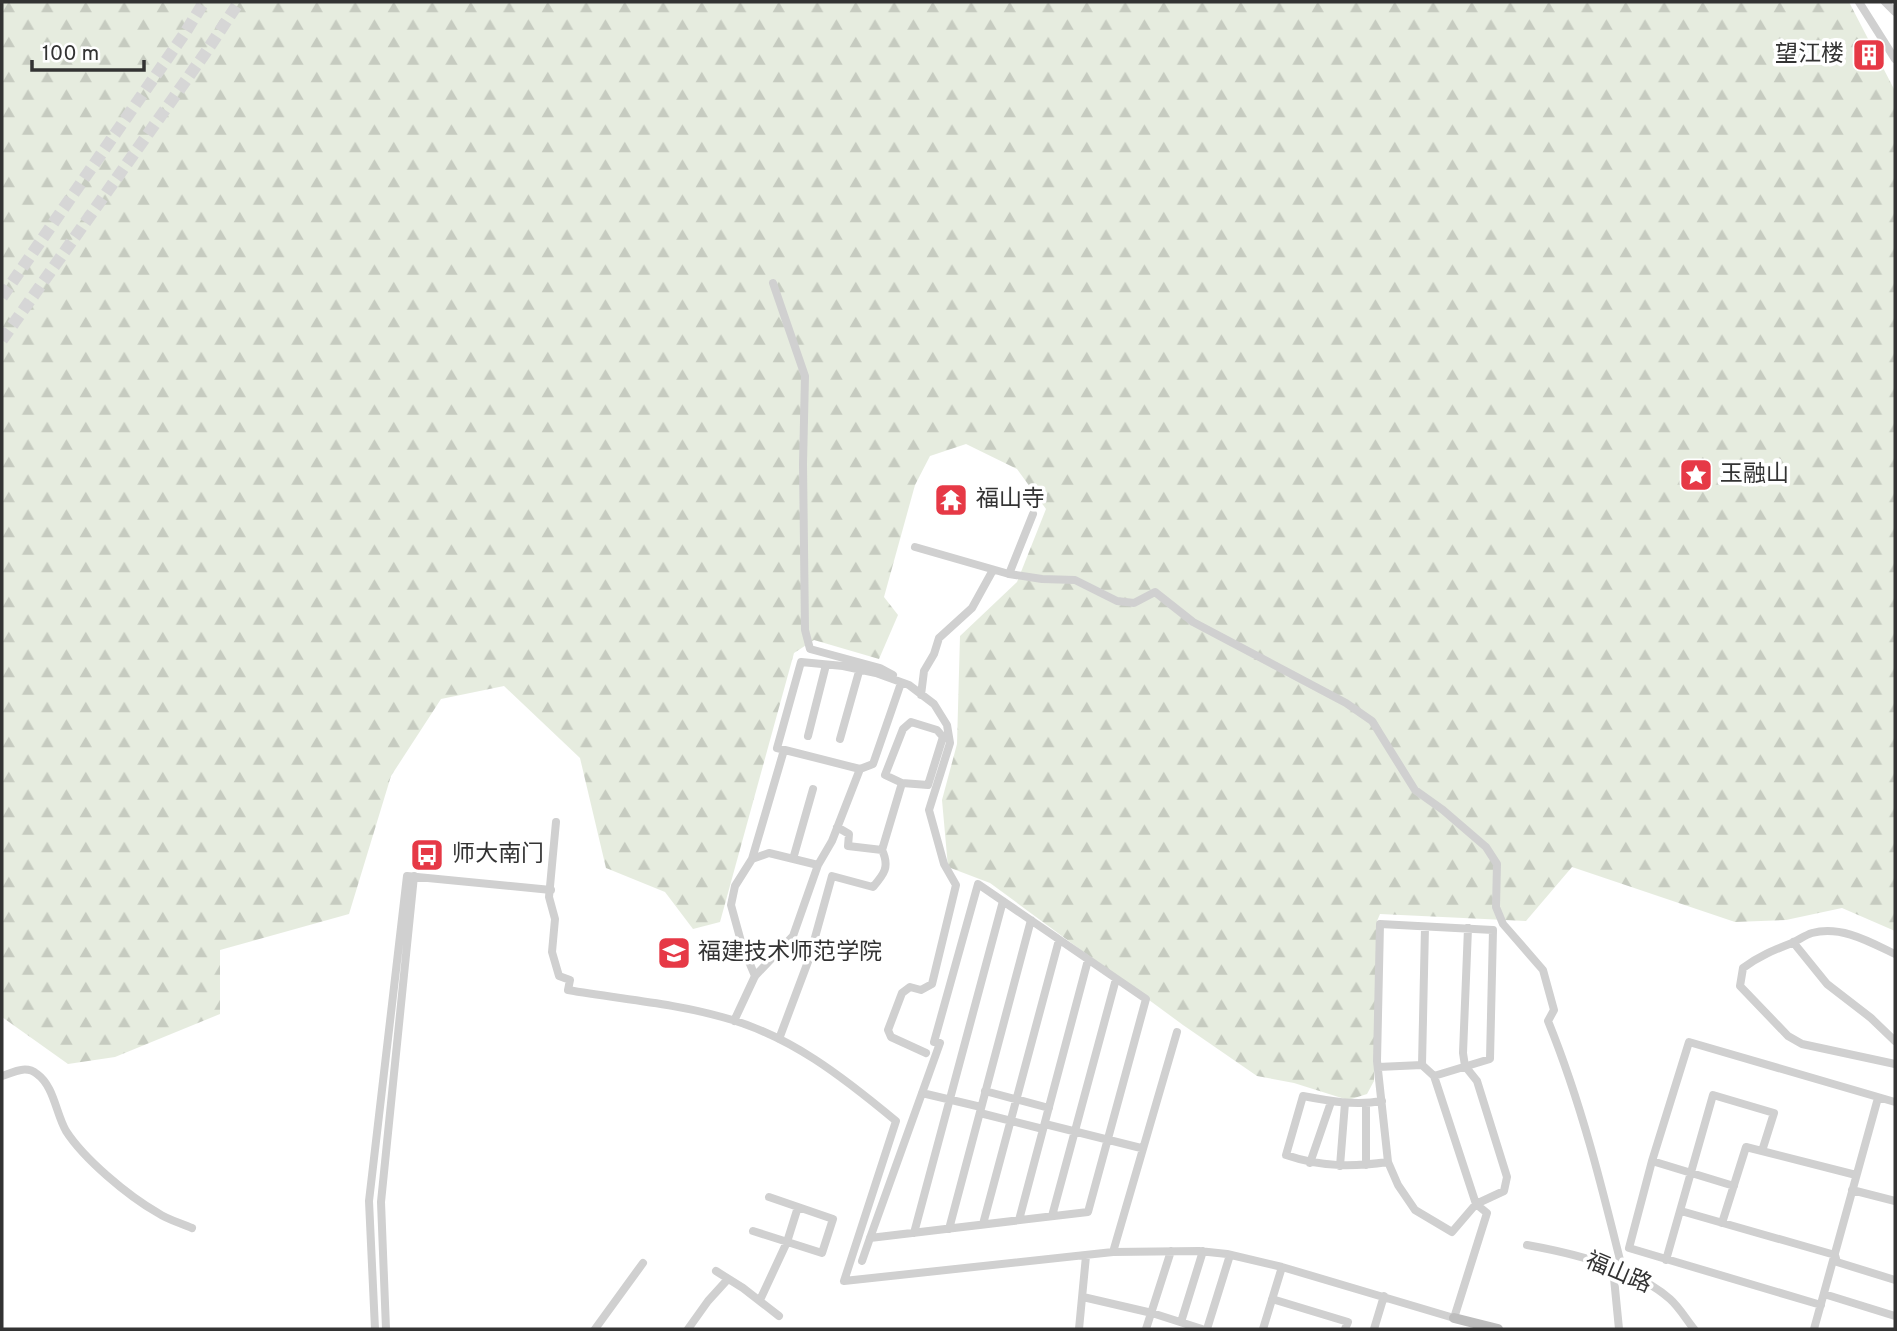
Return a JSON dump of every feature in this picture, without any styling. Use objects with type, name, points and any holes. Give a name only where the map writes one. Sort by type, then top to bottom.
[{"type":"street","points":[[1859,2],[1895,59]]},
{"type":"street","points":[[1885,2],[1895,12]]},
{"type":"street","points":[[773,283],[805,376],[805,630],[810,649],[880,668],[934,704],[947,725],[950,743],[929,810],[944,864],[957,885],[932,984],[921,990],[910,986],[902,993],[888,1030],[891,1037],[926,1053]]},
{"type":"street","points":[[1009,575],[1032,514]]},
{"type":"street","points":[[915,547],[1009,575],[1075,580],[1117,601],[1134,603],[1155,592],[1193,622],[1346,704],[1372,721],[1415,790],[1486,847],[1497,864],[1496,907],[1503,924],[1543,970],[1554,1010],[1548,1021],[1569,1071],[1623,1272]]},
{"type":"street","points":[[921,695],[925,671],[939,638],[972,608],[993,570]]},
{"type":"street","points":[[801,662],[860,668],[905,684],[873,764],[860,769],[778,748],[801,662]]},
{"type":"street","points":[[808,736],[826,665]]},
{"type":"street","points":[[840,739],[860,668]]},
{"type":"street","points":[[911,722],[937,730],[943,737],[928,785],[902,783],[886,775],[903,729],[911,722]]},
{"type":"street","points":[[755,976],[742,945],[731,905],[735,886],[752,859],[784,750]]},
{"type":"street","points":[[734,1021],[755,976],[779,954],[793,936],[818,865],[837,827],[860,769]]},
{"type":"street","points":[[779,1039],[808,959],[832,876],[873,887],[887,870],[887,861],[882,850],[902,783]]},
{"type":"street","points":[[793,859],[813,789]]},
{"type":"street","points":[[556,822],[549,897],[555,919],[552,953],[559,976],[570,980],[568,990],[710,1014],[734,1021],[809,1054],[849,1082],[896,1121],[844,1281],[1113,1252],[1203,1251],[1282,1267],[1499,1329]]},
{"type":"street","points":[[837,827],[849,834],[848,846],[882,850]]},
{"type":"street","points":[[752,859],[769,853],[818,865]]},
{"type":"street","points":[[375,1329],[369,1201],[407,876],[551,890]]},
{"type":"street","points":[[386,1329],[381,1202],[414,876]]},
{"type":"street","points":[[862,1261],[870,1238],[940,1043],[934,1042],[978,884],[1146,999],[1088,1212],[870,1238]]},
{"type":"street","points":[[914,1233],[1003,901]]},
{"type":"street","points":[[948,1229],[1031,920]]},
{"type":"street","points":[[1434,1076],[1465,1066],[1490,1059],[1493,930],[1468,928],[1380,924],[1378,1067],[1388,1162],[1398,1185],[1416,1210],[1452,1232],[1476,1204],[1504,1191],[1507,1177],[1477,1081],[1465,1066],[1463,1053],[1468,928]]},
{"type":"street","points":[[1422,1065],[1424,927]]},
{"type":"street","points":[[1895,954],[1860,937],[1830,931],[1812,933],[1757,958],[1743,968],[1740,986],[1788,1036],[1802,1044],[1895,1064]]},
{"type":"street","points":[[984,1224],[1059,940]]},
{"type":"street","points":[[1793,942],[1827,984],[1871,1018],[1895,1041]]},
{"type":"street","points":[[1019,1220],[1088,960]]},
{"type":"street","points":[[1052,1216],[1116,979]]},
{"type":"street","points":[[1113,1252],[1177,1032]]},
{"type":"street","points":[[1821,1305],[1629,1248],[1652,1161],[1689,1042],[1895,1102]]},
{"type":"street","points":[[1378,1067],[1422,1065],[1434,1076],[1476,1204],[1487,1213],[1454,1318]]},
{"type":"street","points":[[2,1076],[23,1069],[32,1070],[39,1075],[45,1081],[65,1128],[78,1147],[107,1175],[158,1214],[192,1228]]},
{"type":"street","points":[[985,1091],[1049,1108]]},
{"type":"street","points":[[922,1093],[1011,1121],[1075,1131],[1142,1148]]},
{"type":"street","points":[[1666,1260],[1713,1095],[1774,1113],[1762,1151]]},
{"type":"street","points":[[1382,1101],[1366,1104],[1345,1103],[1303,1096],[1286,1155],[1310,1163],[1340,1166],[1388,1162]]},
{"type":"street","points":[[1814,1329],[1878,1098]]},
{"type":"street","points":[[1310,1163],[1331,1102]]},
{"type":"street","points":[[1340,1166],[1345,1103]]},
{"type":"street","points":[[1366,1104],[1366,1165]]},
{"type":"street","points":[[1722,1223],[1746,1147],[1856,1175]]},
{"type":"street","points":[[1652,1161],[1734,1186]]},
{"type":"street","points":[[1852,1190],[1895,1201]]},
{"type":"street","points":[[753,1231],[822,1253],[834,1219],[769,1197]]},
{"type":"street","points":[[760,1300],[787,1242],[798,1207]]},
{"type":"street","points":[[1681,1211],[1835,1255]]},
{"type":"street","name":"福山路","points":[[1527,1245],[1554,1250],[1623,1272],[1670,1299],[1694,1329]]},
{"type":"street","points":[[1146,1329],[1171,1251]]},
{"type":"street","points":[[1169,1329],[1176,1321],[1203,1251]]},
{"type":"street","points":[[1083,1297],[1152,1313],[1198,1329],[1230,1255]]},
{"type":"street","points":[[1835,1255],[1838,1262],[1895,1280]]},
{"type":"street","points":[[1079,1329],[1086,1256]]},
{"type":"street","points":[[595,1329],[643,1263]]},
{"type":"street","points":[[1263,1329],[1282,1267]]},
{"type":"street","points":[[1613,1268],[1619,1329]]},
{"type":"street","points":[[716,1271],[779,1315]]},
{"type":"street","points":[[688,1329],[728,1279]]},
{"type":"street","points":[[1824,1294],[1895,1316]]},
{"type":"street","points":[[1374,1329],[1384,1296]]},
{"type":"street","points":[[1272,1299],[1348,1322],[1345,1329]]},
{"type":"street","points":[[1454,1318],[1474,1329]]},
{"type":"green space","points":[[2,2],[1849,2],[1895,91],[1895,931],[1842,908],[1786,920],[1735,922],[1572,867],[1526,921],[1380,914],[1377,921],[1374,1081],[1367,1094],[1348,1100],[1294,1083],[1257,1076],[990,883],[948,867],[942,800],[957,744],[960,636],[1017,582],[1046,509],[1017,469],[966,444],[930,456],[915,485],[884,597],[898,615],[879,659],[814,640],[794,653],[720,922],[693,929],[665,892],[606,868],[580,758],[504,686],[441,699],[391,776],[349,914],[220,950],[220,1014],[115,1057],[68,1064],[2,1017]]},
{"type":"tunnel","points":[[2,297],[204,2]]},
{"type":"tunnel","points":[[2,340],[239,2]]},
{"type":"place","name":"望江楼","points":[[1869,55]]},
{"type":"place","name":"玉融山","points":[[1696,475]]},
{"type":"place","name":"福山寺","points":[[951,500]]},
{"type":"place","name":"师大南门","points":[[427,855]]},
{"type":"place","name":"福建技术师范学院","points":[[674,953]]}]
